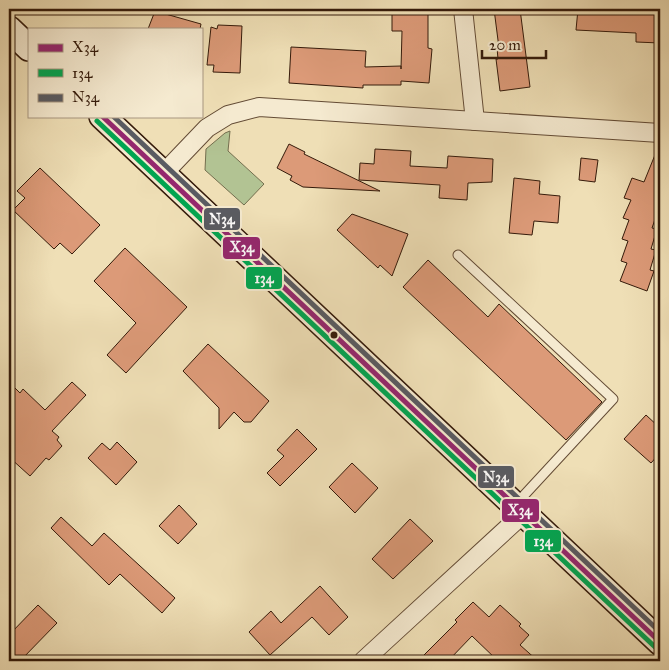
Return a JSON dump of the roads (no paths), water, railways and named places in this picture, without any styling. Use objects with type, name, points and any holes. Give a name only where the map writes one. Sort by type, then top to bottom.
[{"type":"main road","points":[[9,29],[28,47]]},
{"type":"main road","points":[[104,118],[660,642]]},
{"type":"street","points":[[463,9],[474,121]]},
{"type":"street","points":[[164,174],[207,128],[228,115],[259,107],[660,133]]},
{"type":"street","points":[[363,661],[519,509]]},
{"type":"lane","points":[[458,255],[613,399],[519,509]]}]
